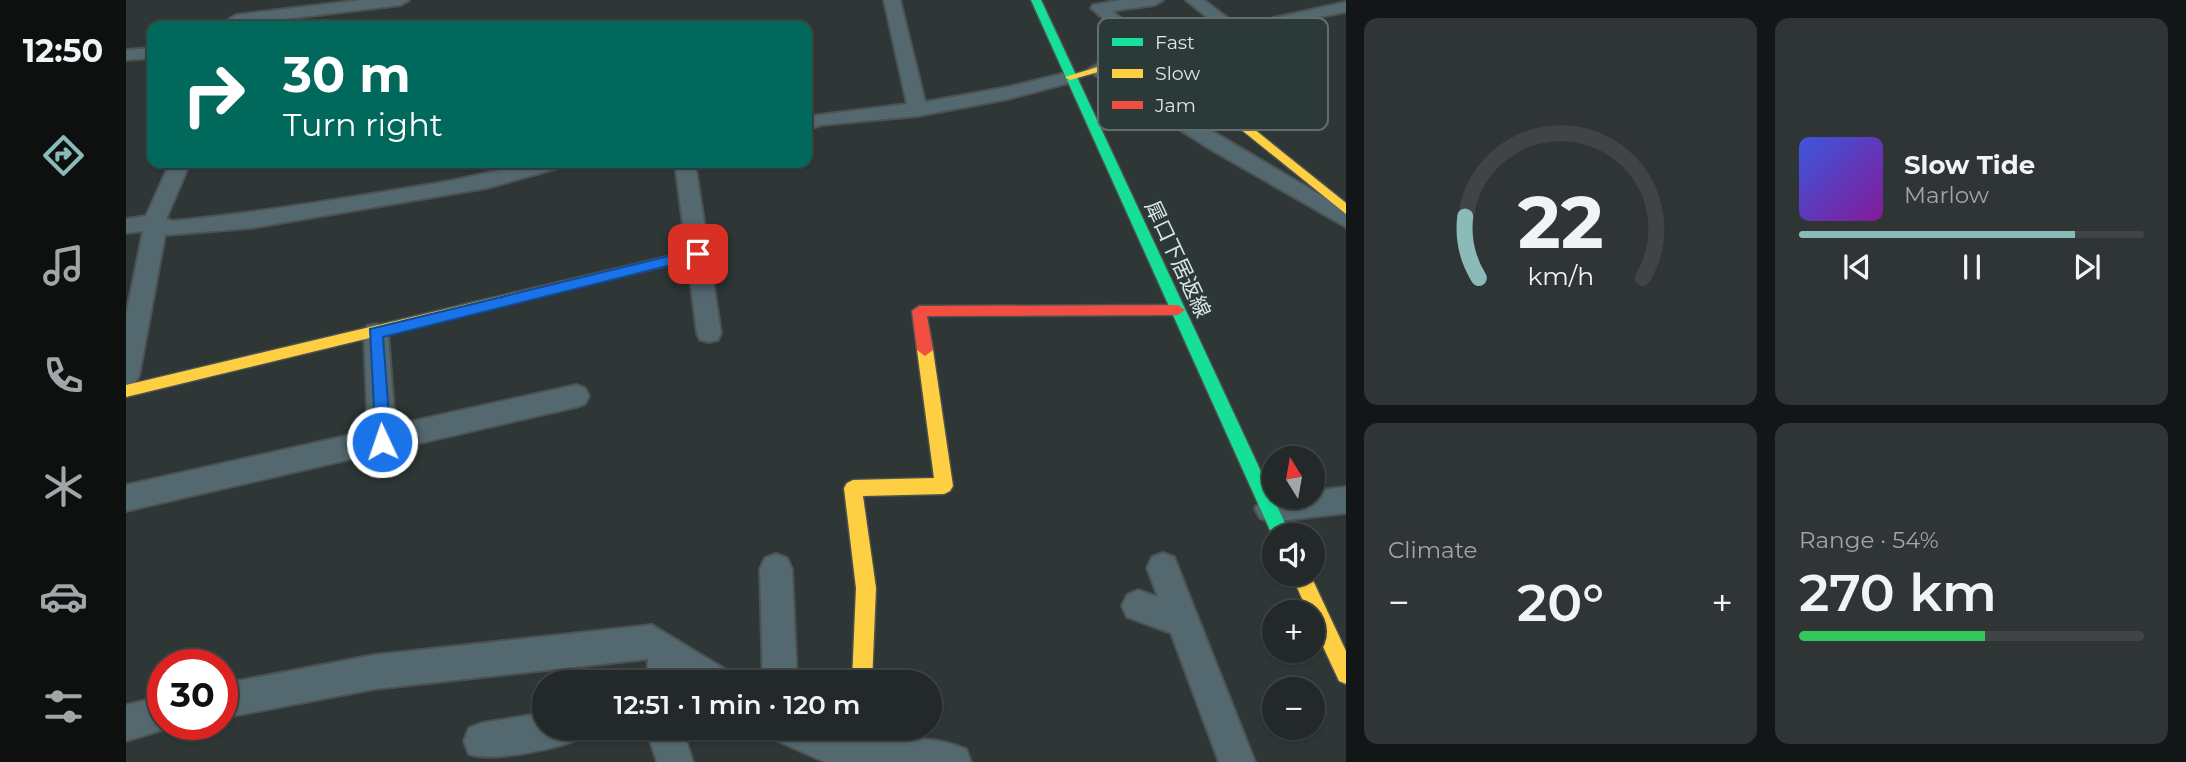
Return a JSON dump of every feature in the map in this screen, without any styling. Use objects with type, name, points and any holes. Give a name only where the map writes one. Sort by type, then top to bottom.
[{"type":"street","points":[[235,21],[244,0]]},
{"type":"street","points":[[249,21],[401,0]]},
{"type":"street","points":[[892,0],[918,110]]},
{"type":"street","name":"犀口下居返線","points":[[1036,0],[1262,492]]},
{"type":"street","points":[[1111,18],[1099,8],[1155,0]]},
{"type":"street","points":[[1194,0],[1217,18]]},
{"type":"street","points":[[1287,18],[1346,6]]},
{"type":"street","points":[[126,55],[147,53]]},
{"type":"street","points":[[812,122],[918,110],[1037,87],[1098,69]]},
{"type":"street","points":[[1194,130],[1346,220]]},
{"type":"street","points":[[1247,130],[1346,211]]},
{"type":"street","points":[[126,376],[154,222],[178,168]]},
{"type":"street","points":[[126,226],[154,222],[172,229],[251,221],[487,181],[536,168]]},
{"type":"street","points":[[686,168],[709,333]]},
{"type":"street","points":[[126,391],[698,254]]},
{"type":"street","points":[[863,670],[866,588],[853,488],[944,486],[919,311],[1178,310]]},
{"type":"street","points":[[376,333],[382,442]]},
{"type":"street","points":[[126,498],[576,396]]},
{"type":"street","points":[[1325,502],[1346,500]]},
{"type":"street","name":"犀口下居返線","points":[[1270,509],[1276,523]]},
{"type":"street","points":[[1163,568],[1237,762]]},
{"type":"street","points":[[776,569],[780,670]]},
{"type":"street","points":[[1306,586],[1346,674]]},
{"type":"street","points":[[1138,606],[1183,621]]},
{"type":"street","points":[[238,698],[374,672],[565,649],[652,642],[666,669]]},
{"type":"street","points":[[126,723],[147,718]]},
{"type":"street","points":[[482,741],[532,733]]},
{"type":"street","points":[[668,740],[675,762]]},
{"type":"street","points":[[860,740],[930,754],[953,762]]},
{"type":"traffic: fast","points":[[1036,0],[1276,523]]},
{"type":"traffic: slow","points":[[1070,77],[1098,69]]},
{"type":"traffic: slow","points":[[1248,130],[1346,210]]},
{"type":"traffic: slow","points":[[126,391],[517,297]]},
{"type":"traffic: slow","points":[[863,670],[866,588],[853,488],[944,486],[925,350]]},
{"type":"traffic: slow","points":[[1306,586],[1346,674]]},
{"type":"traffic: jam","points":[[517,297],[698,254]]},
{"type":"traffic: jam","points":[[925,350],[919,311],[1178,310]]},
{"type":"route","points":[[382,442],[376,333],[698,254]]}]
